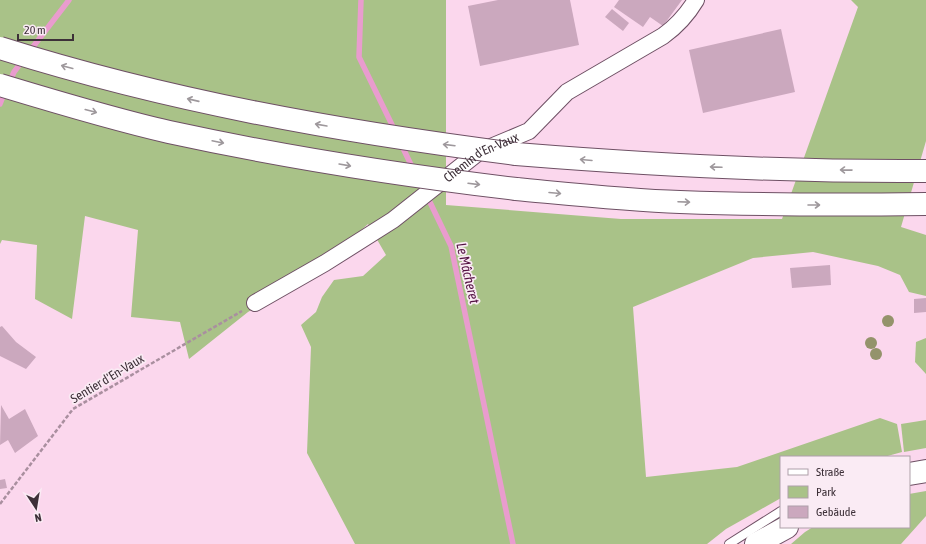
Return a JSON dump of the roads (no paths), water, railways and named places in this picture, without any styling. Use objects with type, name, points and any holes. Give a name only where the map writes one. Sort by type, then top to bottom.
[{"type":"main road","points":[[0,48],[114,80],[194,100],[280,118],[437,144],[516,154],[661,165],[926,171]]},
{"type":"main road","points":[[0,85],[168,132],[261,151],[434,180],[546,192],[678,202],[778,205],[926,204]]},
{"type":"main road","points":[[910,474],[926,471]]},
{"type":"main road","points":[[756,544],[780,525]]},
{"type":"main road","points":[[778,544],[780,528]]},
{"type":"street","name":"Chemin d'En-Vaux","points":[[255,303],[325,263],[393,220],[479,152],[529,131],[567,92],[668,33],[687,15],[696,0]]},
{"type":"lane","points":[[729,544],[780,524]]},
{"type":"waterway","points":[[29,52],[69,0]]},
{"type":"waterway","name":"Le Mâcheret","points":[[361,0],[359,57],[395,131]]},
{"type":"waterway","points":[[9,83],[14,72],[23,60]]},
{"type":"waterway","points":[[0,104],[5,91]]},
{"type":"waterway","name":"Le Mâcheret","points":[[401,144],[414,171]]},
{"type":"waterway","name":"Le Mâcheret","points":[[427,196],[451,246],[513,544]]}]
